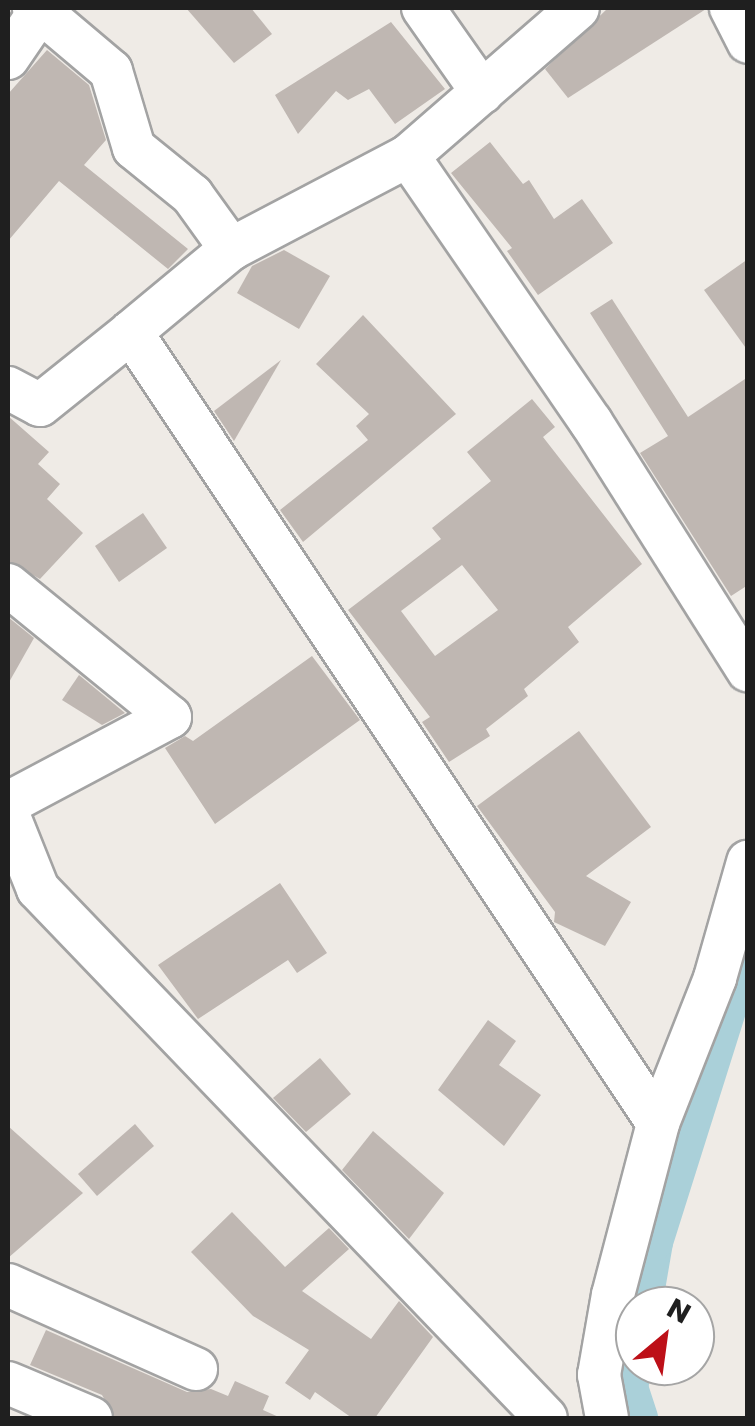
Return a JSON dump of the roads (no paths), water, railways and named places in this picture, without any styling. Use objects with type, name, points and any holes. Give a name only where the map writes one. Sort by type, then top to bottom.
[{"type":"street","points":[[423,8],[482,92]]},
{"type":"street","points":[[8,388],[40,405],[231,249],[408,156],[578,8]]},
{"type":"street","points":[[730,8],[748,42]]},
{"type":"street","points":[[8,58],[37,10],[111,71],[134,148],[192,195],[231,249]]},
{"type":"street","points":[[408,156],[591,422],[748,670]]},
{"type":"street","points":[[131,332],[658,1123]]},
{"type":"street","points":[[8,585],[170,718],[8,803]]},
{"type":"street","points":[[8,814],[38,890],[546,1418]]},
{"type":"street","points":[[607,1418],[598,1375],[658,1123],[715,978],[748,862]]},
{"type":"street","points":[[8,1285],[196,1369]]},
{"type":"street","points":[[8,1383],[91,1418]]},
{"type":"waterway","points":[[646,1286],[654,1242],[748,944]]},
{"type":"waterway","points":[[629,1386],[639,1418]]}]
